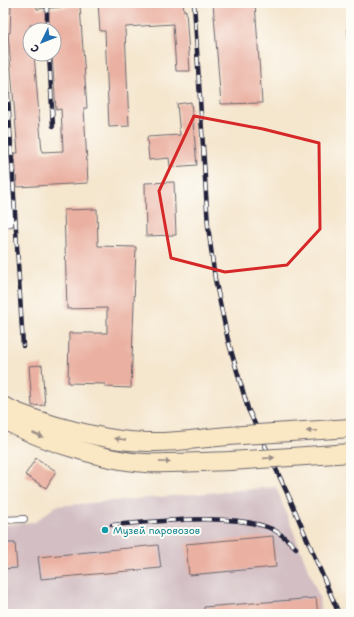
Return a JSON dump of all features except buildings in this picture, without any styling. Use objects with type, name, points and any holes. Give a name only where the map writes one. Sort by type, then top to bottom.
[{"type":"main road","points":[[3,406],[19,414],[92,435],[148,442],[351,428]]},
{"type":"main road","points":[[3,419],[49,440],[96,454],[144,463],[230,461],[351,453]]},
{"type":"street","points":[[3,123],[6,220]]},
{"type":"lane","points":[[3,520],[24,519]]},
{"type":"highlighted area","points":[[194,116],[263,129],[319,143],[320,229],[287,265],[225,272],[171,258],[159,191]]},
{"type":"shaded area","points":[[276,487],[319,597],[321,614],[3,614],[3,525],[35,522],[56,506]]},
{"type":"railway","points":[[5,3],[4,29],[23,346]]},
{"type":"railway","points":[[47,3],[47,22]]},
{"type":"railway","points":[[194,3],[208,226],[215,279],[228,340],[248,409],[290,499],[339,614]]},
{"type":"railway","points":[[348,3],[351,52]]},
{"type":"railway","points":[[49,62],[53,126]]},
{"type":"railway","points":[[112,525],[171,520],[215,519],[236,521],[272,529],[282,535],[296,548]]},
{"type":"place","name":"Музей паровозов","points":[[105,530]]}]
